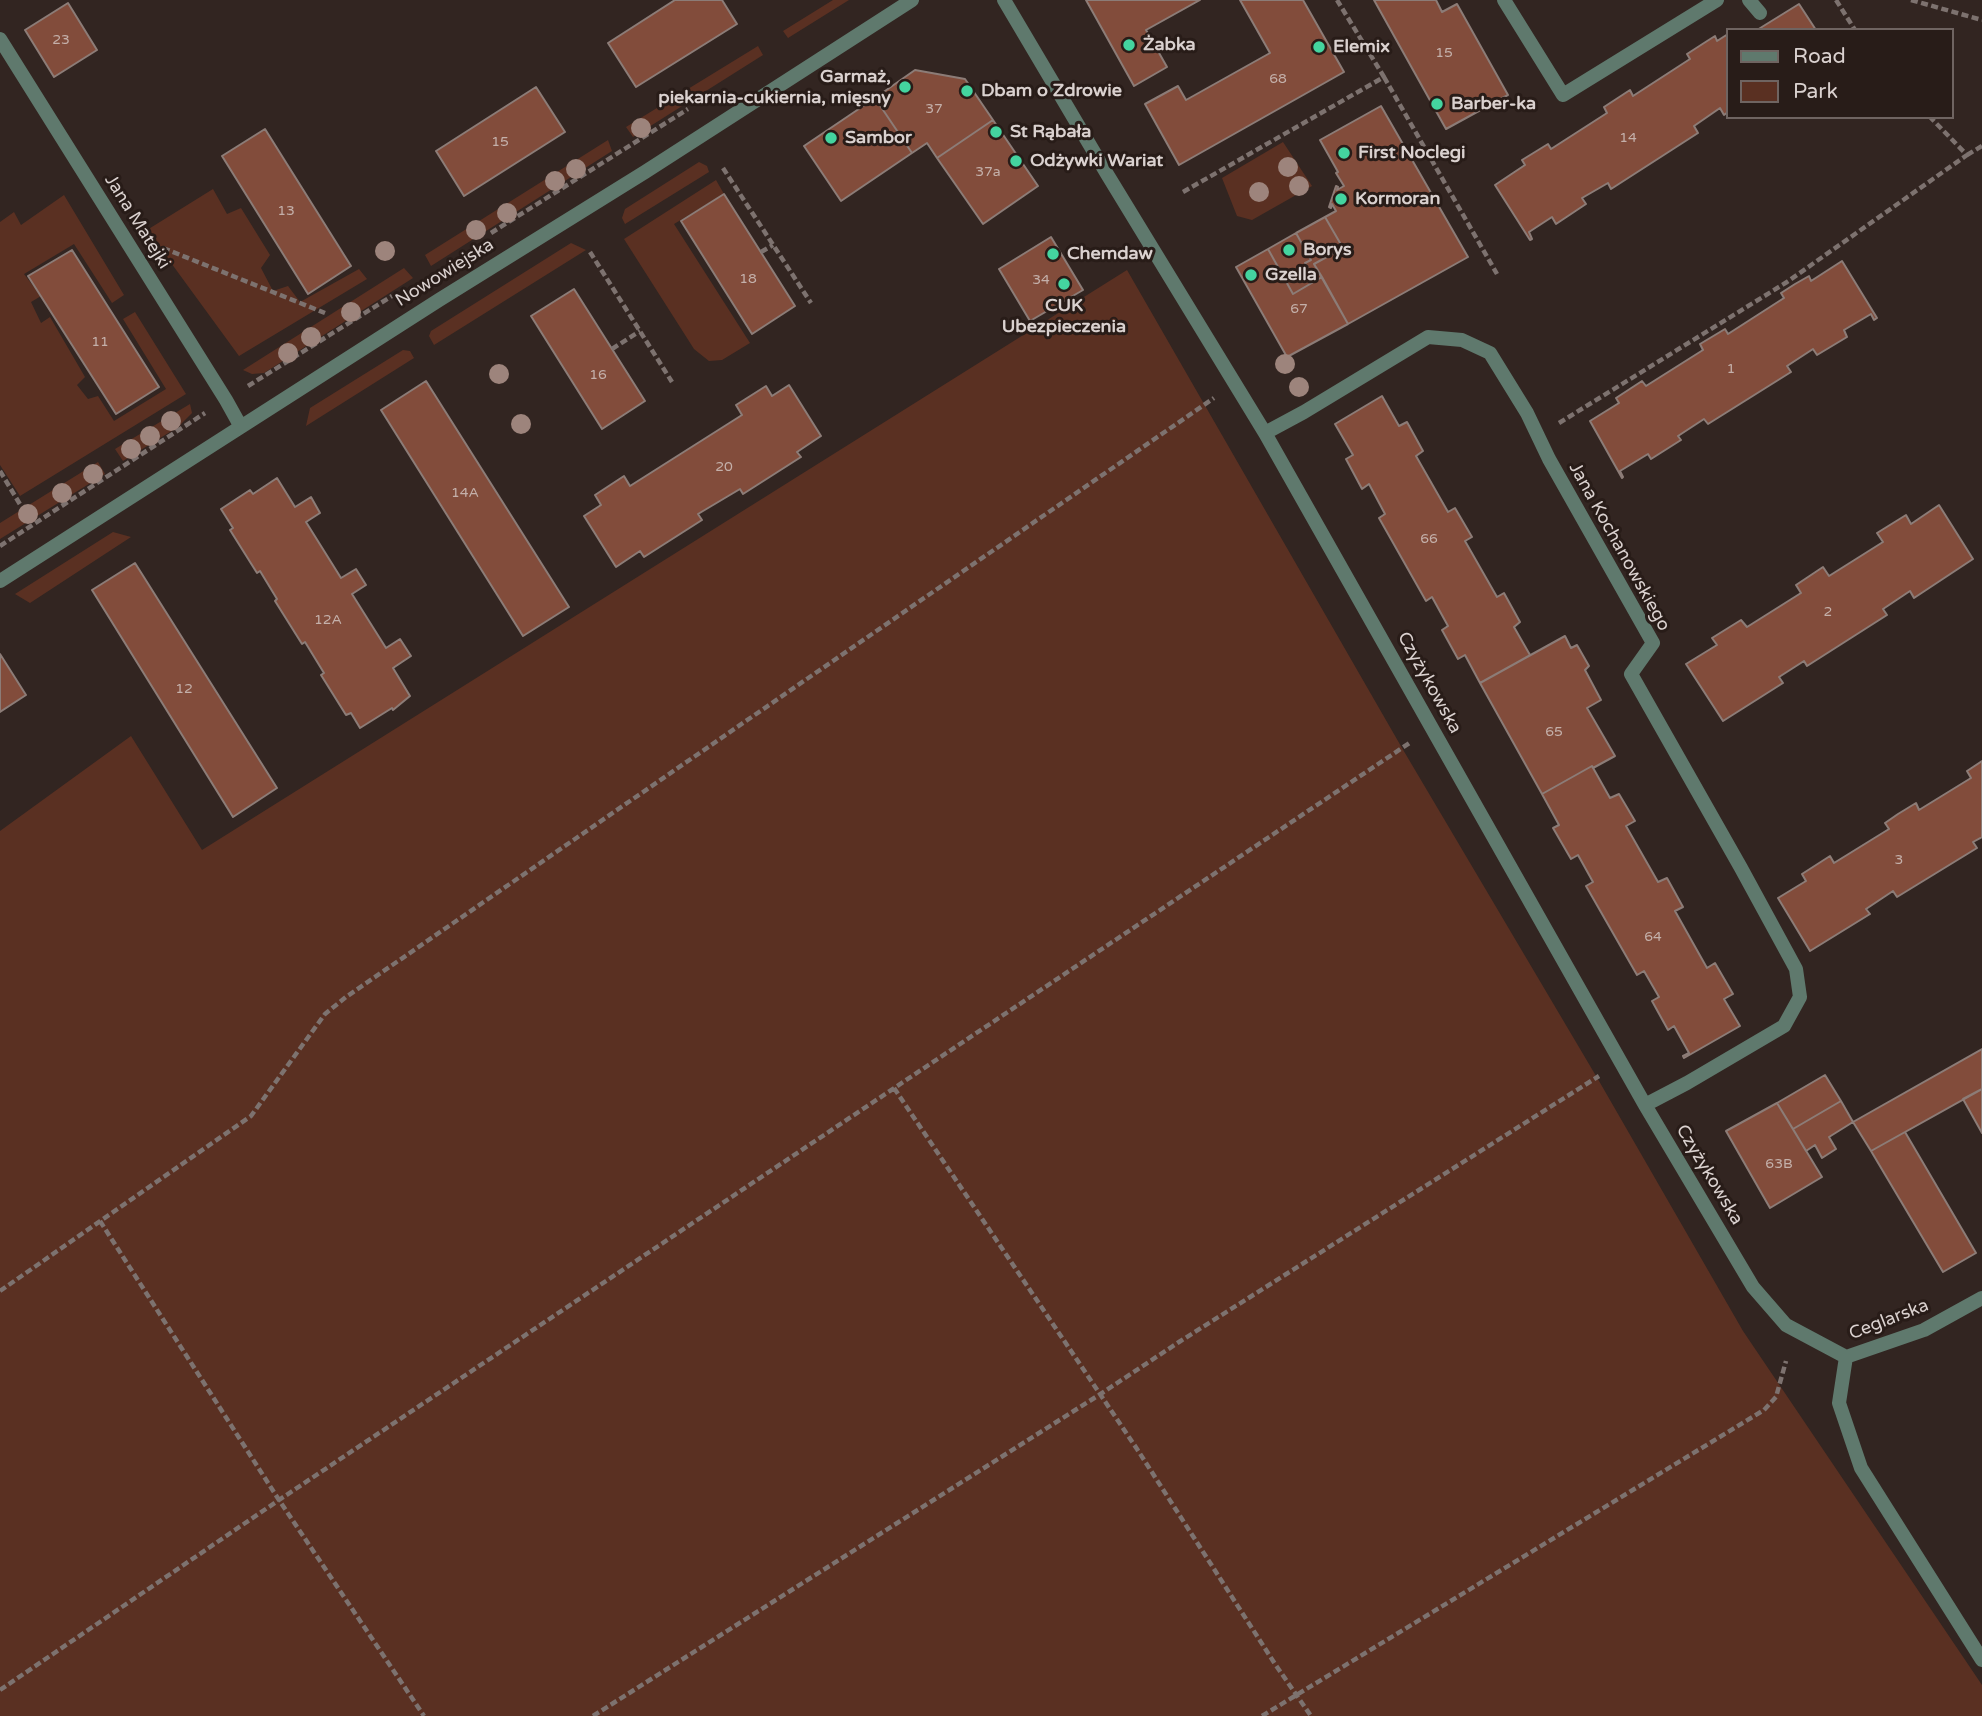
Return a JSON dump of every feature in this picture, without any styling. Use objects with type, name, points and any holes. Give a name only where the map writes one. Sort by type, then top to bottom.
[{"type":"street","name":"Nowowiejska","points":[[0,581],[912,0]]},
{"type":"street","name":"Czyżykowska","points":[[1004,0],[1265,433],[1645,1105],[1754,1287],[1786,1325],[1846,1357]]},
{"type":"street","points":[[1504,0],[1563,95],[1717,0]]},
{"type":"street","points":[[1749,0],[1760,13]]},
{"type":"street","name":"Jana Matejki","points":[[0,39],[241,427]]},
{"type":"street","name":"Jana Kochanowskiego","points":[[1265,433],[1427,337],[1462,340],[1490,353],[1527,413],[1549,458],[1653,643],[1631,674],[1796,969],[1800,997],[1784,1026],[1645,1105]]},
{"type":"street","name":"Ceglarska","points":[[1846,1357],[1924,1330],[1982,1298]]},
{"type":"street","points":[[1846,1357],[1839,1403],[1861,1468],[1982,1660]]},
{"type":"path","points":[[1337,0],[1497,274]]},
{"type":"path","points":[[1836,0],[1854,28]]},
{"type":"path","points":[[1911,0],[1982,20]]},
{"type":"path","points":[[1183,192],[1384,78]]},
{"type":"path","points":[[1932,119],[1967,155]]},
{"type":"path","points":[[1538,436],[1787,282],[1982,146]]},
{"type":"path","points":[[723,167],[811,303]]},
{"type":"path","points":[[761,252],[773,245]]},
{"type":"path","points":[[162,248],[325,313]]},
{"type":"path","points":[[590,252],[671,382]]},
{"type":"path","points":[[612,349],[640,331]]},
{"type":"path","points":[[0,1291],[251,1116],[324,1014],[346,997],[1214,398]]},
{"type":"path","points":[[0,471],[21,506]]},
{"type":"path","points":[[0,1690],[1412,741]]},
{"type":"path","points":[[593,1716],[1602,1074]]},
{"type":"path","points":[[894,1088],[1137,1449],[1311,1716]]},
{"type":"path","points":[[100,1221],[279,1500],[424,1716]]},
{"type":"path","points":[[1262,1716],[1764,1410],[1776,1397],[1786,1362]]},
{"type":"green space","points":[[833,0],[849,0],[788,38],[783,31]]},
{"type":"green space","points":[[758,46],[763,55],[633,137],[626,127]]},
{"type":"green space","points":[[608,140],[612,151],[431,266],[425,255]]},
{"type":"green space","points":[[1283,142],[1312,186],[1252,220],[1237,216],[1222,178]]},
{"type":"green space","points":[[699,162],[707,166],[709,172],[625,224],[622,218],[625,209]]},
{"type":"green space","points":[[716,180],[724,194],[674,224],[750,343],[722,360],[709,361],[694,349],[624,239]]},
{"type":"green space","points":[[213,189],[227,214],[241,208],[270,255],[261,268],[273,291],[288,286],[300,302],[359,269],[367,279],[239,356],[147,230]]},
{"type":"green space","points":[[64,195],[124,295],[112,303],[74,244],[24,274],[41,296],[31,302],[41,323],[50,317],[85,377],[77,385],[88,399],[98,396],[114,421],[166,389],[123,319],[135,312],[186,394],[20,496],[0,465],[0,222],[14,212],[21,225]]},
{"type":"green space","points":[[571,243],[586,250],[434,345],[429,336],[431,331]]},
{"type":"green space","points":[[404,268],[413,278],[264,373],[252,374],[243,370]]},
{"type":"green space","points":[[1127,270],[1402,748],[1743,1331],[1982,1685],[1982,1716],[0,1716],[0,831],[131,736],[202,850]]},
{"type":"green space","points":[[403,350],[410,351],[414,358],[306,426],[310,408]]},
{"type":"green space","points":[[190,404],[192,413],[178,427],[123,461],[115,449]]},
{"type":"green space","points":[[98,462],[105,474],[0,539],[0,523]]},
{"type":"green space","points":[[113,532],[131,537],[30,603],[15,594]]},
{"type":"building","points":[[675,0],[722,0],[737,24],[636,87],[608,43]]},
{"type":"building","points":[[1086,0],[1200,0],[1146,30],[1167,67],[1134,86]]},
{"type":"building","points":[[1240,0],[1303,0],[1344,72],[1179,165],[1145,104],[1178,86],[1186,100],[1270,53]]},
{"type":"building","points":[[1374,0],[1436,0],[1442,12],[1457,4],[1508,95],[1446,129]]},
{"type":"building","points":[[68,3],[97,50],[54,77],[25,30]]},
{"type":"building","points":[[1799,4],[1815,28],[1760,28]]},
{"type":"building","points":[[1727,35],[1727,113],[1724,115],[1720,108],[1694,126],[1698,133],[1611,189],[1608,183],[1582,198],[1586,204],[1556,224],[1552,217],[1529,232],[1532,239],[1530,240],[1495,185],[1525,165],[1522,160],[1548,144],[1551,149],[1607,113],[1604,107],[1630,90],[1633,96],[1690,59],[1687,54],[1715,36],[1717,41]]},
{"type":"building","points":[[915,70],[965,79],[993,120],[937,158],[927,143],[912,153],[875,98]]},
{"type":"building","points":[[536,87],[565,132],[464,196],[436,151]]},
{"type":"building","points":[[875,98],[912,153],[841,201],[804,146]]},
{"type":"building","points":[[1381,106],[1468,257],[1348,324],[1314,264],[1343,248],[1325,217],[1336,211],[1332,204],[1331,208],[1329,207],[1336,186],[1337,190],[1344,186],[1320,140]]},
{"type":"building","points":[[993,120],[1038,186],[983,224],[937,158]]},
{"type":"building","points":[[265,129],[351,266],[308,294],[222,156]]},
{"type":"building","points":[[724,194],[795,306],[752,334],[681,221]]},
{"type":"building","points":[[1325,217],[1343,248],[1314,264],[1322,277],[1315,281],[1305,263],[1311,260],[1296,233]]},
{"type":"building","points":[[1296,233],[1311,260],[1305,263],[1315,281],[1293,294],[1268,249]]},
{"type":"building","points":[[1051,237],[1083,290],[1030,321],[999,269]]},
{"type":"building","points":[[1268,249],[1293,294],[1322,277],[1348,324],[1287,357],[1236,267]]},
{"type":"building","points":[[72,250],[159,387],[116,414],[28,276]]},
{"type":"building","points":[[1842,261],[1877,318],[1874,320],[1871,314],[1844,330],[1847,337],[1817,355],[1813,349],[1787,366],[1791,372],[1708,424],[1704,419],[1678,436],[1681,440],[1651,459],[1648,454],[1620,471],[1622,478],[1590,421],[1619,403],[1616,398],[1642,381],[1646,386],[1703,350],[1700,344],[1725,329],[1728,334],[1784,298],[1781,293],[1795,284],[1809,276],[1811,281]]},
{"type":"building","points":[[574,289],[645,401],[602,429],[531,316]]},
{"type":"building","points":[[426,381],[569,607],[523,636],[381,410]]},
{"type":"building","points":[[789,385],[821,436],[797,452],[801,457],[743,494],[740,489],[698,514],[702,520],[644,557],[640,551],[616,567],[584,516],[601,505],[595,495],[624,476],[630,486],[742,415],[736,405],[766,386],[772,396]]},
{"type":"building","points":[[1382,396],[1399,426],[1407,422],[1423,451],[1416,456],[1448,512],[1455,508],[1472,537],[1465,541],[1497,597],[1504,593],[1520,622],[1514,627],[1530,655],[1480,683],[1465,655],[1458,659],[1442,630],[1448,626],[1432,597],[1426,601],[1379,518],[1385,514],[1369,484],[1362,489],[1346,459],[1353,455],[1335,424]]},
{"type":"building","points":[[277,478],[295,507],[311,497],[320,513],[306,522],[341,578],[356,569],[366,585],[352,594],[386,648],[400,639],[411,656],[393,668],[410,696],[393,710],[392,708],[360,728],[351,713],[346,715],[321,675],[324,673],[305,642],[302,644],[260,571],[257,573],[230,530],[233,528],[221,509],[250,490],[253,494]]},
{"type":"building","points":[[1939,505],[1973,559],[1914,598],[1910,591],[1883,609],[1887,615],[1807,666],[1804,661],[1779,677],[1783,683],[1723,721],[1686,664],[1717,645],[1712,638],[1741,620],[1747,627],[1801,593],[1796,585],[1823,567],[1829,576],[1883,542],[1877,533],[1906,515],[1911,524]]},
{"type":"building","points":[[135,563],[277,788],[233,817],[92,590]]},
{"type":"building","points":[[1565,636],[1571,648],[1577,645],[1589,666],[1585,670],[1601,700],[1587,708],[1615,756],[1542,794],[1480,683]]},
{"type":"building","points":[[0,654],[26,695],[0,712]]},
{"type":"building","points":[[1982,761],[1982,837],[1973,842],[1977,848],[1897,897],[1893,891],[1866,909],[1870,914],[1810,951],[1778,898],[1806,881],[1802,874],[1830,856],[1834,863],[1889,829],[1885,823],[1898,814],[1916,803],[1919,810],[1971,778],[1967,771]]},
{"type":"building","points":[[1592,766],[1610,798],[1619,794],[1635,821],[1626,826],[1658,882],[1667,878],[1683,907],[1675,911],[1707,968],[1715,963],[1733,994],[1724,999],[1740,1026],[1684,1058],[1683,1056],[1689,1053],[1674,1026],[1668,1030],[1652,1001],[1659,997],[1644,971],[1637,975],[1586,886],[1593,882],[1578,855],[1571,859],[1553,828],[1559,825],[1542,794]]},
{"type":"building","points":[[1982,1049],[1982,1089],[1871,1151],[1853,1122]]},
{"type":"building","points":[[1825,1075],[1841,1101],[1793,1129],[1777,1103]]},
{"type":"building","points":[[1982,1089],[1982,1133],[1963,1099]]},
{"type":"building","points":[[1841,1101],[1853,1122],[1829,1137],[1836,1149],[1822,1158],[1815,1145],[1806,1151],[1793,1129]]},
{"type":"building","points":[[1777,1103],[1822,1177],[1770,1208],[1726,1131]]},
{"type":"building","points":[[1905,1132],[1976,1253],[1943,1272],[1871,1151]]},
{"type":"place","name":"Żabka","points":[[1129,45]]},
{"type":"place","name":"Elemix","points":[[1319,47]]},
{"type":"place","name":"Garmaż, piekarnia-cukiernia, mięsny","points":[[905,87]]},
{"type":"place","name":"Dbam o Zdrowie","points":[[967,91]]},
{"type":"place","name":"Barber-ka","points":[[1437,104]]},
{"type":"place","name":"St Rąbała","points":[[996,132]]},
{"type":"place","name":"Sambor","points":[[831,138]]},
{"type":"place","name":"First Noclegi","points":[[1344,153]]},
{"type":"place","name":"Odżywki Wariat","points":[[1016,161]]},
{"type":"place","name":"Kormoran","points":[[1341,199]]},
{"type":"place","name":"Borys","points":[[1289,250]]},
{"type":"place","name":"Chemdaw","points":[[1053,254]]},
{"type":"place","name":"Gzella","points":[[1251,275]]},
{"type":"place","name":"CUK Ubezpieczenia","points":[[1064,284]]}]
